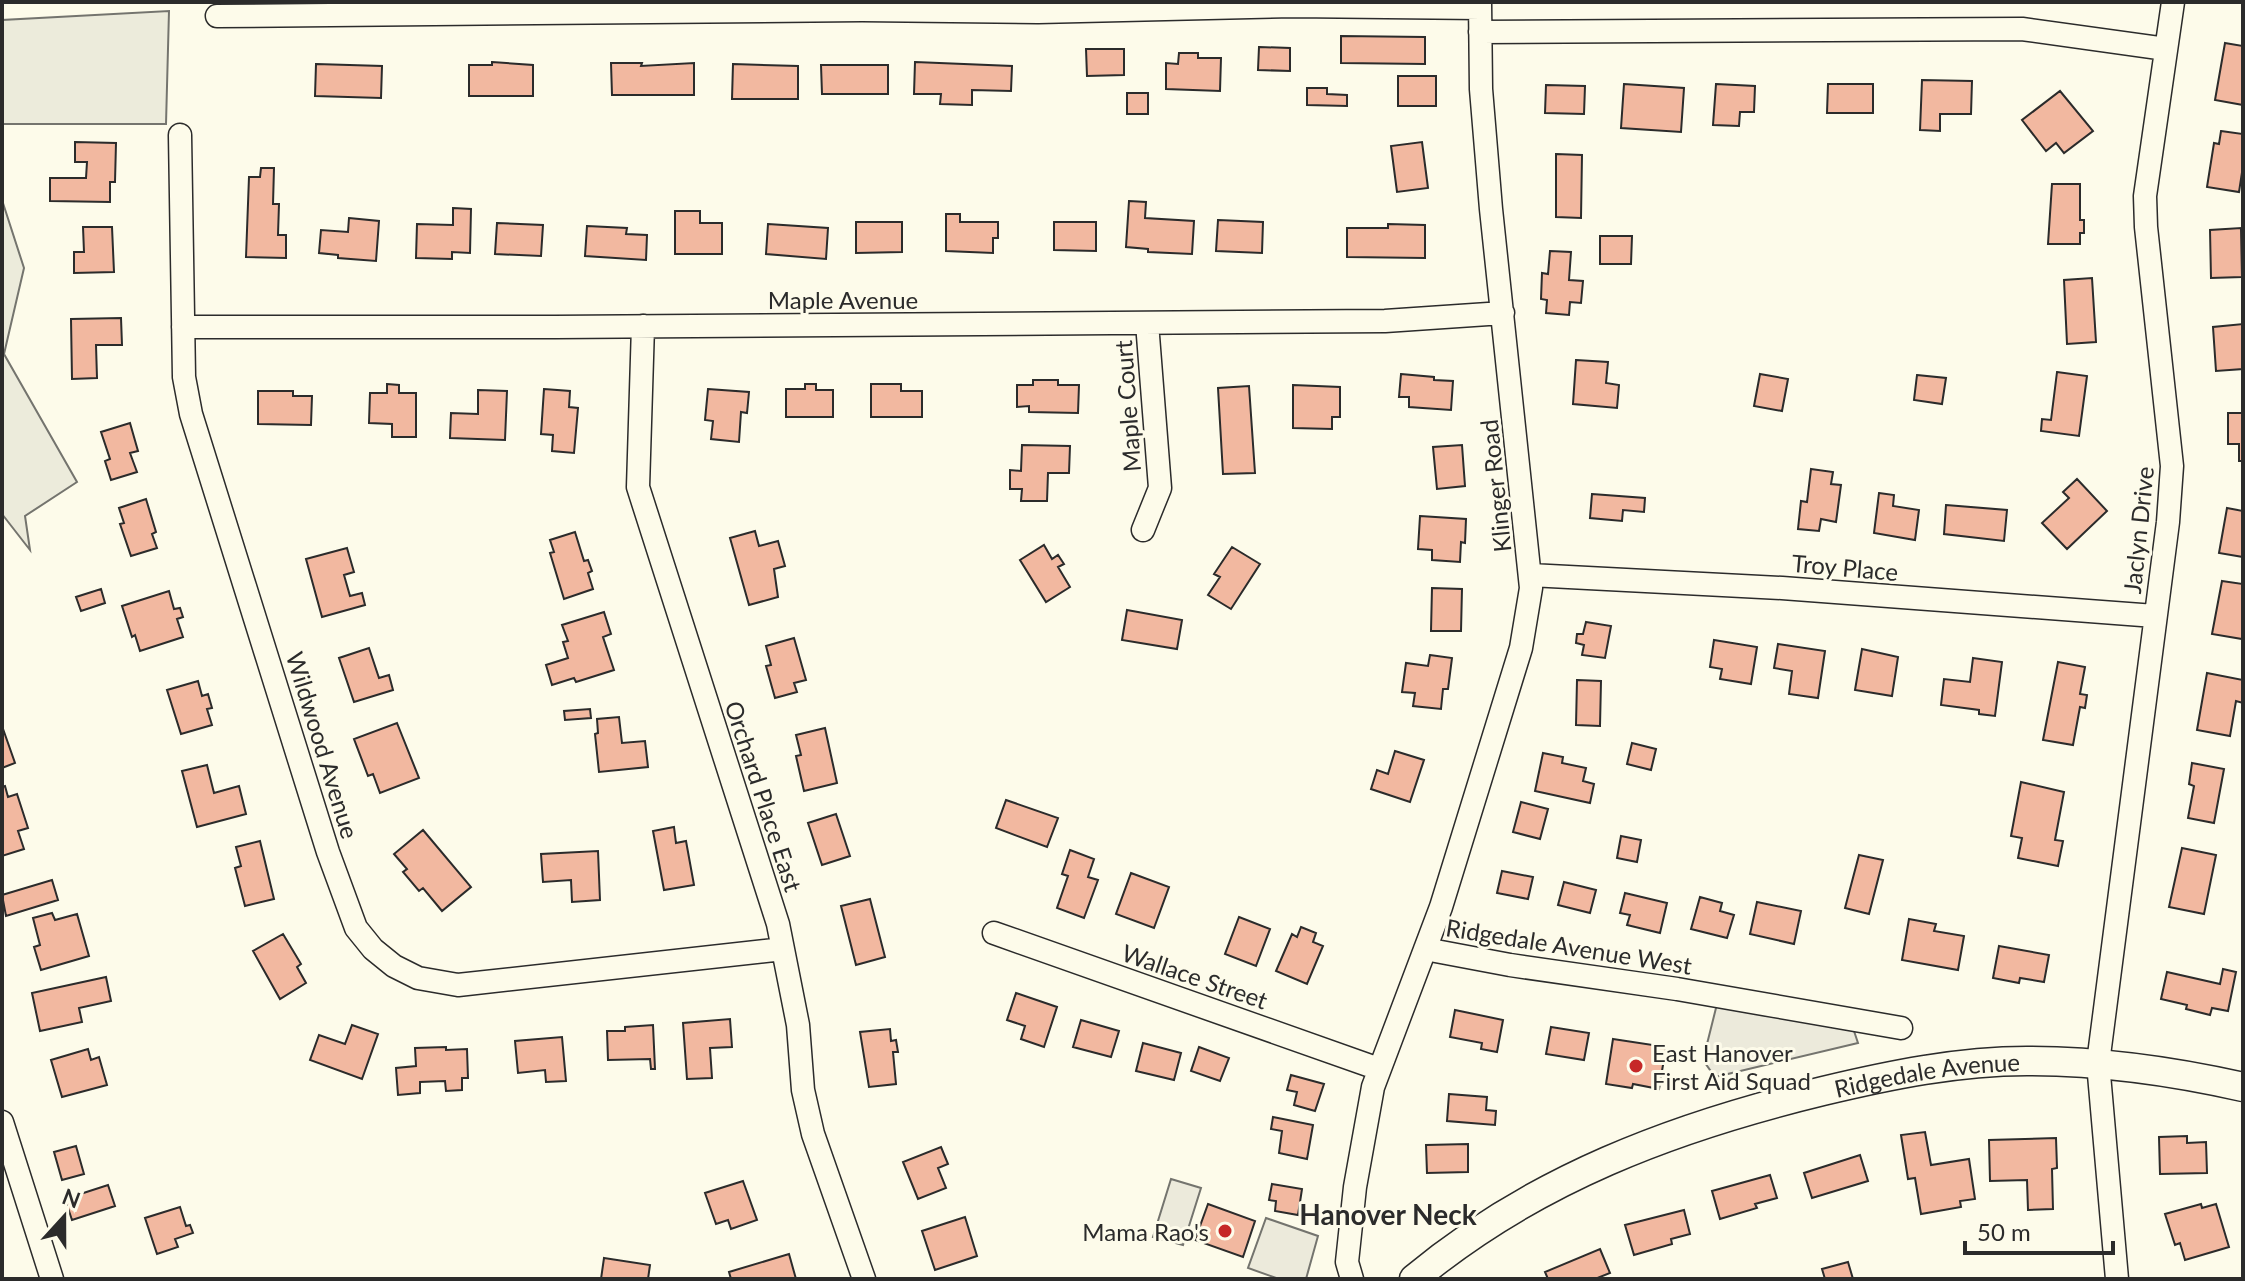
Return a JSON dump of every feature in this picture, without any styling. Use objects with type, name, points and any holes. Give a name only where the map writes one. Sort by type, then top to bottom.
[{"type":"main road","name":"Ridgedale Avenue","points":[[1414,1279],[1487,1225],[1541,1193],[1676,1132],[1741,1111],[1912,1071],[2024,1061],[2098,1063],[2182,1073],[2243,1087]]},
{"type":"street","name":"Jaclyn Drive","points":[[2117,1279],[2098,1063],[2168,522],[2172,466],[2145,196],[2173,2]]},
{"type":"street","points":[[217,16],[608,7],[1480,5]]},
{"type":"street","name":"Klinger Road","points":[[1425,949],[1441,907],[1521,648],[1531,588],[1489,194],[1481,89],[1480,5]]},
{"type":"street","points":[[1480,32],[2022,29],[2166,49]]},
{"type":"street","name":"Wildwood Avenue","points":[[180,135],[184,377],[191,414],[328,852],[356,928],[373,949],[394,966],[418,978],[458,985],[783,949]]},
{"type":"street","name":"Maple Avenue","points":[[183,327],[1385,321],[1503,313]]},
{"type":"street","name":"Maple Court","points":[[1143,530],[1160,488],[1147,323]]},
{"type":"street","name":"Orchard Place East","points":[[643,326],[638,487],[778,924],[798,1025],[803,1090],[813,1134],[864,1279]]},
{"type":"street","name":"Troy Place","points":[[1530,575],[1782,588],[2155,616]]},
{"type":"street","name":"Wallace Street","points":[[994,933],[1379,1069]]},
{"type":"street","name":"Ridgedale Avenue West","points":[[1352,1279],[1347,1262],[1355,1187],[1373,1087],[1425,949],[1901,1028]]},
{"type":"street","points":[[2,1122],[52,1279]]},
{"type":"shaded area","points":[[169,11],[166,124],[2,124],[2,20]]},
{"type":"shaded area","points":[[2,200],[24,268],[4,354],[77,482],[25,516],[30,550],[2,514]]},
{"type":"shaded area","points":[[1718,1000],[1853,1028],[1858,1043],[1715,1077],[1703,1060]]},
{"type":"shaded area","points":[[1171,1179],[1201,1188],[1183,1245],[1153,1237]]},
{"type":"shaded area","points":[[1266,1218],[1318,1236],[1306,1279],[1279,1279],[1248,1268]]},
{"type":"building","points":[[1341,36],[1425,37],[1425,64],[1341,63]]},
{"type":"building","points":[[2225,43],[2243,46],[2243,105],[2215,100]]},
{"type":"building","points":[[1259,47],[1290,48],[1290,71],[1258,70]]},
{"type":"building","points":[[1086,49],[1124,49],[1124,75],[1087,76]]},
{"type":"building","points":[[1179,53],[1198,53],[1198,58],[1221,58],[1220,91],[1166,89],[1166,63],[1178,64]]},
{"type":"building","points":[[492,62],[533,65],[533,96],[469,96],[469,65],[492,65]]},
{"type":"building","points":[[915,62],[1012,66],[1011,91],[972,90],[972,105],[940,104],[941,94],[914,94]]},
{"type":"building","points":[[611,63],[642,63],[641,66],[694,63],[694,95],[612,95]]},
{"type":"building","points":[[316,64],[382,66],[381,98],[315,96]]},
{"type":"building","points":[[733,64],[798,66],[798,99],[732,99]]},
{"type":"building","points":[[821,65],[888,65],[888,94],[822,94]]},
{"type":"building","points":[[1398,76],[1436,76],[1436,106],[1398,106]]},
{"type":"building","points":[[1922,80],[1972,81],[1971,114],[1940,114],[1940,131],[1920,130]]},
{"type":"building","points":[[1624,84],[1684,88],[1681,132],[1621,128]]},
{"type":"building","points":[[1716,84],[1755,86],[1754,112],[1740,112],[1739,126],[1713,125]]},
{"type":"building","points":[[1828,84],[1873,84],[1873,113],[1827,113]]},
{"type":"building","points":[[1546,85],[1585,86],[1584,114],[1545,113]]},
{"type":"building","points":[[1307,88],[1327,88],[1327,94],[1347,95],[1347,106],[1307,105]]},
{"type":"building","points":[[2060,91],[2093,131],[2064,153],[2056,143],[2046,151],[2022,120]]},
{"type":"building","points":[[1127,93],[1148,93],[1148,114],[1127,114]]},
{"type":"building","points":[[2221,131],[2243,134],[2239,192],[2207,187],[2214,143],[2219,144]]},
{"type":"building","points":[[75,142],[116,143],[115,182],[110,182],[110,202],[50,201],[50,178],[86,178],[87,162],[75,162]]},
{"type":"building","points":[[1422,142],[1428,188],[1397,192],[1391,146]]},
{"type":"building","points":[[1556,154],[1582,155],[1581,218],[1556,217]]},
{"type":"building","points":[[261,168],[274,168],[273,204],[279,204],[278,235],[286,235],[286,258],[246,257],[249,177],[260,177]]},
{"type":"building","points":[[2052,184],[2080,184],[2080,220],[2084,220],[2084,233],[2080,233],[2080,244],[2048,244]]},
{"type":"building","points":[[1129,201],[1146,202],[1145,218],[1194,221],[1192,254],[1148,252],[1148,249],[1126,247]]},
{"type":"building","points":[[453,208],[471,209],[470,253],[452,252],[452,259],[416,258],[417,224],[453,225]]},
{"type":"building","points":[[675,211],[700,211],[700,223],[722,223],[722,254],[675,254]]},
{"type":"building","points":[[946,214],[960,214],[960,222],[998,222],[998,238],[993,238],[993,253],[946,251]]},
{"type":"building","points":[[349,218],[379,221],[376,261],[319,253],[321,230],[348,232]]},
{"type":"building","points":[[1218,220],[1263,222],[1262,253],[1216,251]]},
{"type":"building","points":[[856,222],[902,222],[902,252],[856,253]]},
{"type":"building","points":[[1054,222],[1096,222],[1096,251],[1054,250]]},
{"type":"building","points":[[497,223],[543,225],[541,256],[495,254]]},
{"type":"building","points":[[768,224],[828,228],[826,259],[766,254]]},
{"type":"building","points":[[1388,224],[1425,225],[1425,258],[1347,257],[1347,228],[1388,228]]},
{"type":"building","points":[[587,226],[627,228],[626,234],[647,235],[646,260],[585,256]]},
{"type":"building","points":[[83,227],[112,227],[114,272],[74,273],[74,252],[84,252]]},
{"type":"building","points":[[2241,228],[2242,277],[2211,278],[2210,230]]},
{"type":"building","points":[[1600,236],[1632,236],[1631,264],[1600,264]]},
{"type":"building","points":[[1550,251],[1571,252],[1569,280],[1583,281],[1581,303],[1570,302],[1569,315],[1546,313],[1547,300],[1541,299],[1542,273],[1548,274]]},
{"type":"building","points":[[2092,278],[2096,342],[2067,344],[2064,280]]},
{"type":"building","points":[[121,318],[122,345],[96,345],[97,378],[72,379],[71,319]]},
{"type":"building","points":[[2243,324],[2243,369],[2216,371],[2213,327]]},
{"type":"building","points":[[1576,360],[1608,362],[1606,383],[1619,385],[1617,408],[1573,404]]},
{"type":"building","points":[[2057,372],[2087,376],[2079,436],[2041,431],[2042,419],[2051,420]]},
{"type":"building","points":[[1401,374],[1453,381],[1451,410],[1409,407],[1409,397],[1399,397]]},
{"type":"building","points":[[1760,374],[1788,379],[1782,411],[1754,406]]},
{"type":"building","points":[[1917,375],[1946,378],[1942,404],[1914,400]]},
{"type":"building","points":[[1033,380],[1058,380],[1058,385],[1079,385],[1078,413],[1029,412],[1029,406],[1017,407],[1017,385],[1033,385]]},
{"type":"building","points":[[387,384],[399,385],[399,393],[416,393],[416,437],[392,437],[392,424],[369,423],[370,393],[387,393]]},
{"type":"building","points":[[805,384],[816,384],[816,390],[833,390],[833,417],[786,417],[786,389],[805,389]]},
{"type":"building","points":[[871,384],[901,384],[901,391],[922,391],[922,417],[871,417]]},
{"type":"building","points":[[1293,385],[1340,387],[1340,417],[1332,417],[1332,429],[1293,428]]},
{"type":"building","points":[[1249,386],[1255,473],[1223,474],[1218,388]]},
{"type":"building","points":[[544,389],[570,391],[569,407],[578,408],[574,453],[552,451],[553,435],[541,434]]},
{"type":"building","points":[[708,389],[749,392],[747,413],[741,412],[739,442],[711,439],[713,421],[705,420]]},
{"type":"building","points":[[478,390],[507,391],[505,440],[450,438],[451,413],[478,414]]},
{"type":"building","points":[[258,391],[293,391],[293,396],[312,396],[311,425],[258,424]]},
{"type":"building","points":[[2228,413],[2243,413],[2243,461],[2239,461],[2239,444],[2228,444]]},
{"type":"building","points":[[130,423],[138,451],[130,453],[137,472],[111,480],[105,461],[110,459],[101,432]]},
{"type":"building","points":[[1022,445],[1070,446],[1069,473],[1048,473],[1047,501],[1021,501],[1022,489],[1010,489],[1010,470],[1021,471]]},
{"type":"building","points":[[1462,445],[1465,486],[1437,489],[1433,447]]},
{"type":"building","points":[[1811,469],[1833,472],[1831,484],[1841,485],[1836,522],[1821,519],[1819,531],[1798,529],[1801,501],[1807,502]]},
{"type":"building","points":[[2077,479],[2107,511],[2067,549],[2042,523],[2069,498],[2063,492]]},
{"type":"building","points":[[1879,493],[1894,495],[1893,506],[1919,510],[1915,540],[1874,533]]},
{"type":"building","points":[[1592,494],[1645,498],[1644,512],[1623,510],[1622,521],[1590,518]]},
{"type":"building","points":[[146,499],[156,532],[152,534],[157,548],[131,556],[120,524],[124,523],[119,508]]},
{"type":"building","points":[[1946,505],[2007,510],[2004,541],[1944,534]]},
{"type":"building","points":[[2227,508],[2243,511],[2243,557],[2219,553]]},
{"type":"building","points":[[1420,516],[1466,519],[1460,562],[1432,560],[1432,550],[1418,549]]},
{"type":"building","points":[[755,531],[759,546],[778,541],[785,566],[774,569],[778,597],[749,605],[730,538]]},
{"type":"building","points":[[575,532],[584,561],[588,560],[592,571],[588,573],[593,589],[564,599],[550,553],[554,552],[550,540]]},
{"type":"building","points":[[1044,545],[1052,559],[1058,555],[1064,564],[1058,567],[1070,587],[1046,602],[1020,560]]},
{"type":"building","points":[[1232,547],[1260,564],[1231,609],[1208,595],[1220,577],[1214,574]]},
{"type":"building","points":[[347,548],[354,572],[344,575],[350,596],[362,593],[365,605],[322,617],[306,559]]},
{"type":"building","points":[[2222,581],[2243,584],[2242,639],[2212,634]]},
{"type":"building","points":[[1432,588],[1462,589],[1461,631],[1431,631]]},
{"type":"building","points":[[101,589],[105,603],[81,611],[76,597]]},
{"type":"building","points":[[169,591],[174,609],[180,608],[183,617],[177,619],[183,637],[140,651],[122,606]]},
{"type":"building","points":[[1127,610],[1182,620],[1177,649],[1122,640]]},
{"type":"building","points":[[604,612],[611,634],[603,637],[614,670],[576,682],[574,678],[552,685],[546,665],[568,658],[563,642],[568,641],[562,625]]},
{"type":"building","points":[[1586,622],[1611,626],[1605,658],[1582,655],[1584,645],[1576,643],[1577,634],[1583,634]]},
{"type":"building","points":[[794,638],[806,680],[794,683],[797,692],[775,698],[766,666],[771,665],[766,646]]},
{"type":"building","points":[[1714,640],[1757,647],[1751,684],[1720,679],[1722,669],[1710,667]]},
{"type":"building","points":[[1778,644],[1825,651],[1818,698],[1789,694],[1792,671],[1774,668]]},
{"type":"building","points":[[369,648],[379,678],[389,675],[393,690],[354,702],[339,658]]},
{"type":"building","points":[[1862,649],[1898,657],[1892,696],[1855,690]]},
{"type":"building","points":[[1430,655],[1452,658],[1448,689],[1443,689],[1441,709],[1413,706],[1415,693],[1402,692],[1406,663],[1428,666]]},
{"type":"building","points":[[1973,658],[2002,662],[1995,716],[1979,714],[1979,710],[1941,705],[1944,679],[1970,682]]},
{"type":"building","points":[[2058,662],[2085,667],[2080,694],[2087,695],[2085,708],[2080,707],[2073,745],[2043,740]]},
{"type":"building","points":[[2207,673],[2243,680],[2243,703],[2236,701],[2230,736],[2197,730]]},
{"type":"building","points":[[1577,680],[1601,681],[1600,726],[1576,725]]},
{"type":"building","points":[[198,681],[202,696],[208,694],[212,708],[207,709],[212,725],[181,734],[167,690]]},
{"type":"building","points":[[590,709],[591,718],[565,720],[564,711]]},
{"type":"building","points":[[619,717],[622,743],[645,741],[648,767],[599,772],[595,734],[598,733],[597,719]]},
{"type":"building","points":[[397,723],[419,778],[380,793],[373,774],[368,776],[354,739]]},
{"type":"building","points":[[2,726],[15,763],[2,768]]},
{"type":"building","points":[[825,728],[837,783],[804,791],[796,756],[801,755],[796,735]]},
{"type":"building","points":[[1632,743],[1656,749],[1651,770],[1627,764]]},
{"type":"building","points":[[1395,751],[1424,760],[1410,802],[1371,789],[1377,770],[1388,774]]},
{"type":"building","points":[[1543,753],[1563,757],[1562,763],[1586,768],[1583,781],[1594,784],[1590,803],[1535,791]]},
{"type":"building","points":[[2192,763],[2224,769],[2214,823],[2188,818],[2194,786],[2189,784]]},
{"type":"building","points":[[207,765],[214,793],[239,786],[246,814],[197,827],[182,771]]},
{"type":"building","points":[[2021,782],[2064,792],[2055,840],[2063,841],[2058,866],[2018,858],[2022,838],[2011,836]]},
{"type":"building","points":[[5,786],[8,797],[17,794],[28,828],[18,831],[24,849],[2,856],[2,787]]},
{"type":"building","points":[[1006,800],[1058,818],[1047,847],[996,828]]},
{"type":"building","points":[[1521,802],[1548,809],[1540,839],[1513,832]]},
{"type":"building","points":[[836,814],[850,856],[822,865],[808,823]]},
{"type":"building","points":[[674,827],[676,843],[686,841],[694,885],[664,890],[653,831]]},
{"type":"building","points":[[423,830],[471,887],[442,911],[423,888],[419,891],[403,872],[407,869],[394,854]]},
{"type":"building","points":[[1621,836],[1641,840],[1637,862],[1617,858]]},
{"type":"building","points":[[260,841],[274,899],[245,906],[235,868],[241,866],[236,847]]},
{"type":"building","points":[[2182,848],[2216,855],[2204,914],[2169,907]]},
{"type":"building","points":[[1070,850],[1094,859],[1088,877],[1098,880],[1084,918],[1057,908],[1068,876],[1062,874]]},
{"type":"building","points":[[598,851],[600,900],[572,902],[571,880],[543,882],[541,854]]},
{"type":"building","points":[[1859,855],[1883,860],[1869,914],[1845,908]]},
{"type":"building","points":[[1502,871],[1533,877],[1528,899],[1497,893]]},
{"type":"building","points":[[1131,873],[1169,887],[1154,928],[1116,914]]},
{"type":"building","points":[[52,880],[58,900],[6,916],[2,895]]},
{"type":"building","points":[[1564,882],[1596,890],[1590,913],[1558,905]]},
{"type":"building","points":[[1625,893],[1667,903],[1660,933],[1627,925],[1630,915],[1620,913]]},
{"type":"building","points":[[1700,897],[1722,903],[1720,911],[1734,915],[1727,938],[1691,929]]},
{"type":"building","points":[[870,899],[885,957],[856,965],[841,906]]},
{"type":"building","points":[[1757,902],[1801,911],[1794,944],[1750,934]]},
{"type":"building","points":[[52,913],[55,920],[77,914],[89,956],[41,970],[34,947],[40,945],[33,918]]},
{"type":"building","points":[[1239,917],[1270,929],[1256,966],[1225,954]]},
{"type":"building","points":[[1909,919],[1936,924],[1934,931],[1964,936],[1958,970],[1902,960]]},
{"type":"building","points":[[1301,927],[1316,933],[1313,942],[1323,946],[1307,984],[1276,971],[1292,934],[1297,937]]},
{"type":"building","points":[[283,934],[301,964],[297,967],[306,983],[280,999],[253,951]]},
{"type":"building","points":[[1999,946],[2049,955],[2044,982],[2020,978],[2019,983],[1993,978]]},
{"type":"building","points":[[2223,969],[2236,972],[2228,1011],[2212,1008],[2210,1015],[2161,999],[2167,972],[2220,984]]},
{"type":"building","points":[[106,977],[111,1001],[79,1008],[82,1022],[40,1031],[32,993]]},
{"type":"building","points":[[1016,993],[1057,1007],[1044,1047],[1021,1039],[1025,1026],[1007,1020]]},
{"type":"building","points":[[1455,1010],[1503,1020],[1497,1052],[1481,1049],[1482,1043],[1450,1037]]},
{"type":"building","points":[[730,1019],[732,1047],[710,1048],[712,1078],[687,1079],[683,1023]]},
{"type":"building","points":[[1081,1020],[1119,1031],[1111,1057],[1073,1047]]},
{"type":"building","points":[[352,1025],[378,1034],[362,1079],[310,1060],[319,1035],[345,1044]]},
{"type":"building","points":[[653,1025],[655,1069],[651,1069],[650,1059],[608,1060],[607,1031]]},
{"type":"building","points":[[1551,1027],[1589,1033],[1584,1060],[1546,1054]]},
{"type":"building","points":[[890,1029],[891,1041],[896,1040],[898,1052],[893,1052],[896,1084],[869,1087],[860,1032]]},
{"type":"building","points":[[562,1037],[566,1081],[546,1082],[545,1070],[518,1073],[515,1041]]},
{"type":"building","name":"East Hanover First Aid Squad","points":[[1613,1039],[1666,1047],[1659,1089],[1633,1084],[1632,1088],[1606,1084]]},
{"type":"building","points":[[1143,1043],[1181,1053],[1174,1080],[1136,1071]]},
{"type":"building","points":[[446,1047],[446,1050],[467,1049],[468,1078],[462,1078],[462,1090],[446,1091],[445,1081],[420,1082],[420,1093],[398,1095],[396,1068],[416,1066],[415,1048]]},
{"type":"building","points":[[1199,1047],[1229,1058],[1220,1081],[1191,1071]]},
{"type":"building","points":[[88,1049],[91,1060],[99,1057],[107,1085],[62,1097],[51,1060]]},
{"type":"building","points":[[1291,1075],[1324,1084],[1315,1111],[1294,1105],[1297,1092],[1287,1090]]},
{"type":"building","points":[[1449,1094],[1487,1097],[1486,1110],[1496,1111],[1495,1125],[1447,1121]]},
{"type":"building","points":[[1273,1117],[1313,1125],[1307,1159],[1279,1153],[1282,1131],[1271,1129]]},
{"type":"building","points":[[1925,1132],[1931,1165],[1969,1159],[1975,1199],[1960,1201],[1961,1207],[1921,1214],[1915,1178],[1908,1179],[1901,1135]]},
{"type":"building","points":[[2187,1136],[2187,1143],[2206,1142],[2207,1173],[2160,1174],[2159,1137]]},
{"type":"building","points":[[2056,1138],[2057,1168],[2052,1169],[2053,1209],[2028,1210],[2027,1180],[1990,1181],[1989,1140]]},
{"type":"building","points":[[1468,1144],[1468,1172],[1427,1173],[1426,1145]]},
{"type":"building","points":[[76,1146],[84,1174],[62,1180],[54,1152]]},
{"type":"building","points":[[941,1147],[948,1164],[938,1168],[946,1188],[918,1199],[903,1162]]},
{"type":"building","points":[[1860,1155],[1868,1181],[1812,1198],[1804,1173]]},
{"type":"building","points":[[1770,1175],[1777,1198],[1755,1204],[1757,1208],[1720,1219],[1712,1191]]},
{"type":"building","points":[[743,1181],[757,1220],[731,1229],[728,1220],[716,1224],[705,1193]]},
{"type":"building","points":[[1272,1184],[1302,1189],[1298,1215],[1275,1211],[1276,1201],[1269,1200]]},
{"type":"building","points":[[108,1185],[115,1206],[72,1220],[65,1199]]},
{"type":"building","name":"Mama Rao's","points":[[1208,1204],[1255,1221],[1243,1257],[1195,1240]]},
{"type":"building","points":[[2201,1204],[2202,1208],[2216,1204],[2229,1247],[2185,1260],[2180,1243],[2175,1245],[2165,1214]]},
{"type":"building","points":[[180,1207],[186,1226],[190,1225],[193,1233],[175,1239],[178,1247],[157,1254],[145,1218]]},
{"type":"building","points":[[1684,1210],[1690,1234],[1671,1239],[1672,1244],[1634,1255],[1625,1225]]},
{"type":"building","points":[[965,1217],[977,1256],[935,1270],[922,1231]]},
{"type":"building","points":[[1600,1249],[1610,1273],[1595,1279],[1548,1279],[1545,1272]]},
{"type":"building","points":[[789,1254],[796,1279],[731,1279],[729,1272]]},
{"type":"building","points":[[604,1258],[650,1265],[648,1279],[601,1279]]},
{"type":"building","points":[[1848,1262],[1853,1279],[1825,1279],[1822,1269]]},
{"type":"place","name":"East Hanover First Aid Squad","points":[[1636,1066]]},
{"type":"place","name":"Mama Rao's","points":[[1225,1231]]},
{"type":"district","name":"Hanover Neck","points":[[1388,1214]]}]
